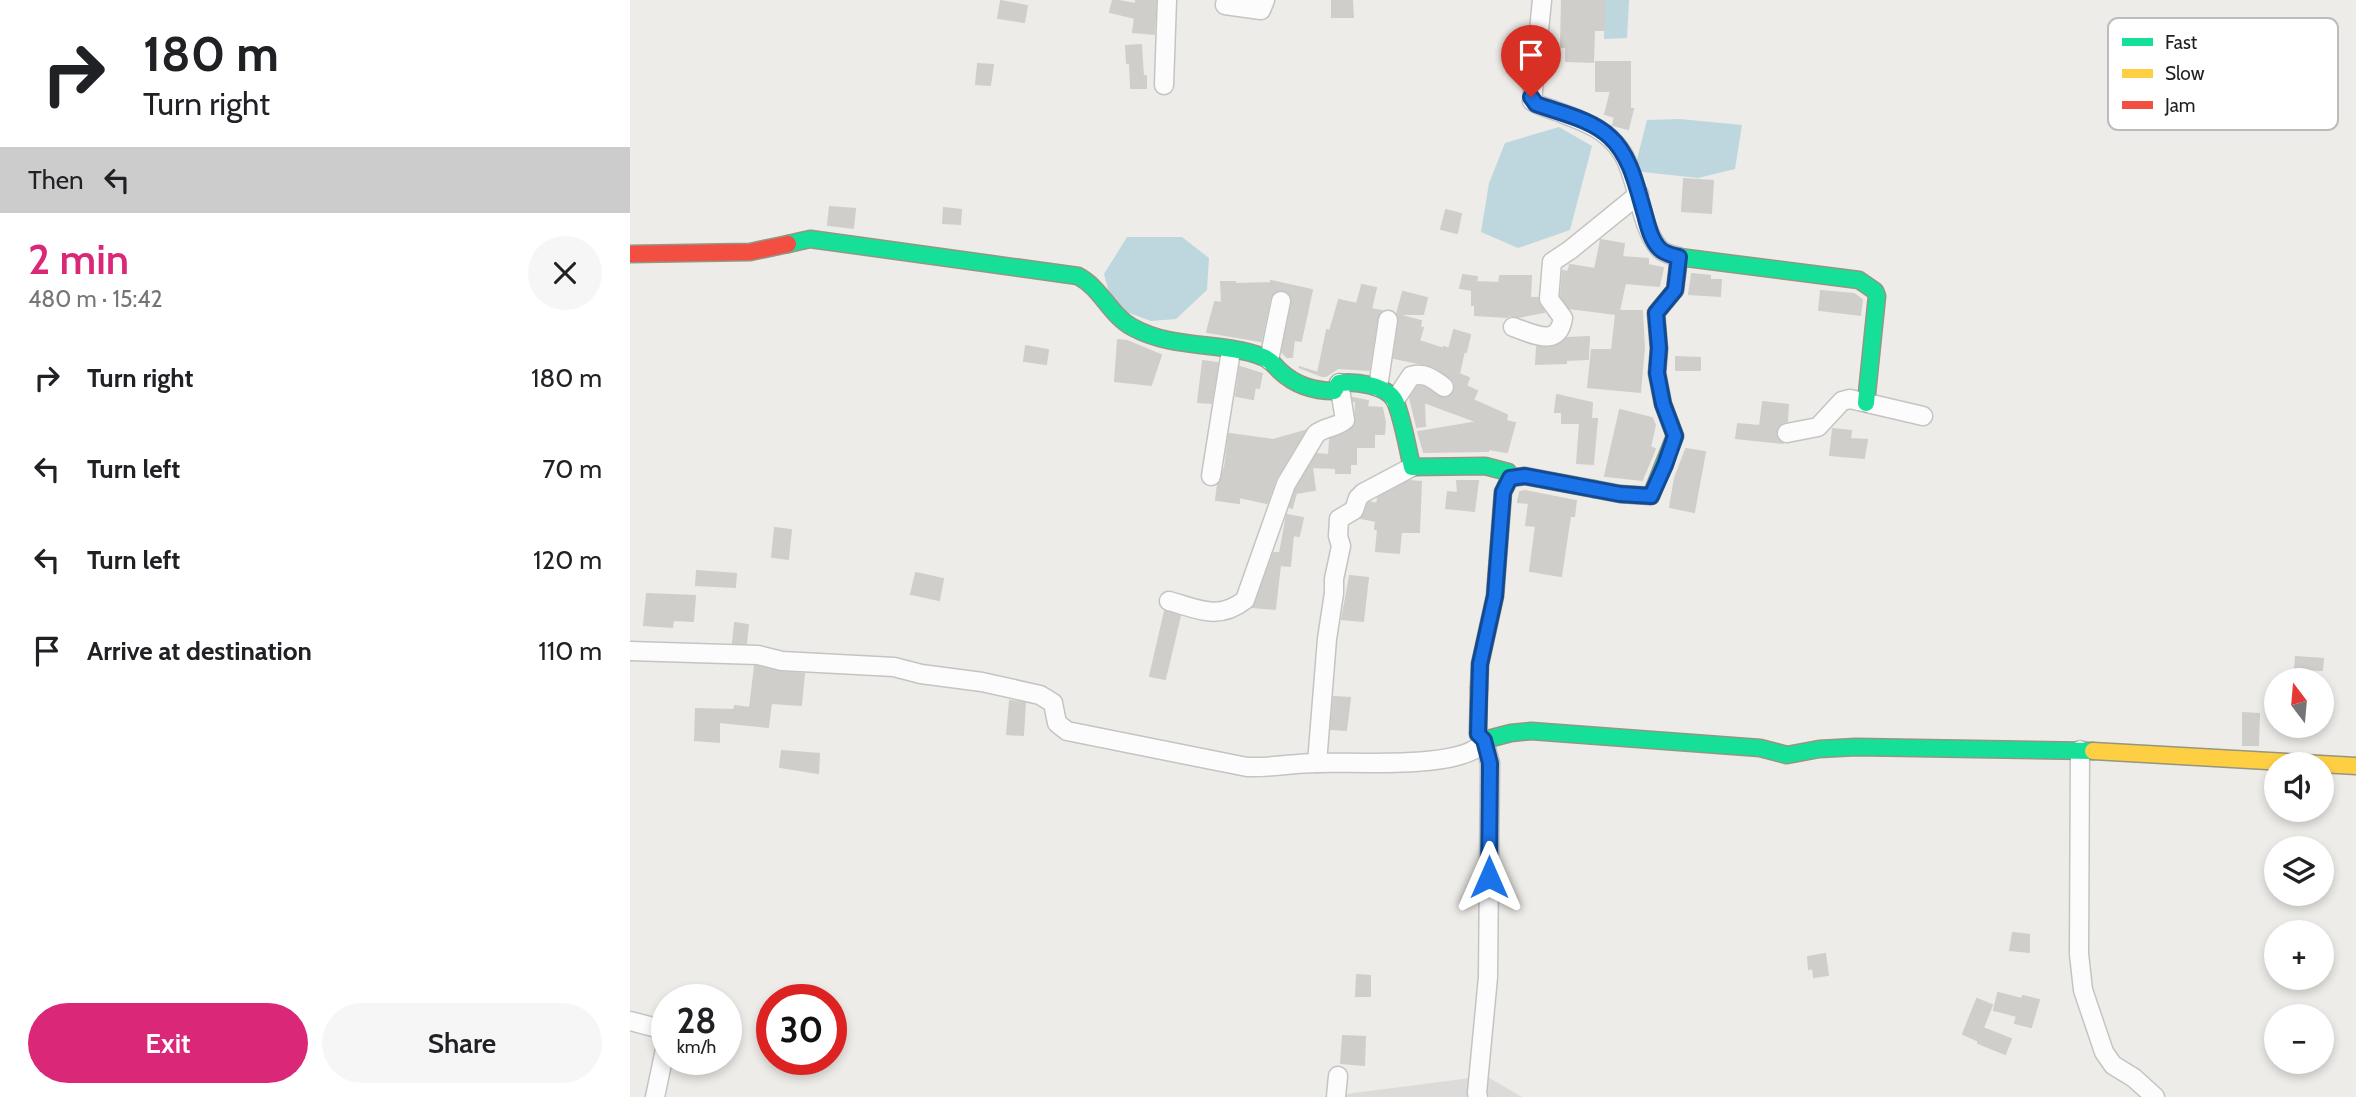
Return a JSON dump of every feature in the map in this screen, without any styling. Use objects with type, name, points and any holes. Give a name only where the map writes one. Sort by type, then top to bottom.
[{"type":"street","points":[[1164,85],[1167,0]]},
{"type":"street","points":[[1226,0],[1225,5],[1261,10],[1265,0]]},
{"type":"street","points":[[1542,0],[1532,101],[1594,125],[1610,137],[1623,153],[1633,174],[1651,234],[1659,248],[1667,254],[1679,257],[1859,280],[1870,287],[1877,296],[1866,403]]},
{"type":"street","points":[[1513,327],[1542,336],[1551,337],[1557,333],[1563,318],[1549,299],[1552,262],[1639,194]]},
{"type":"street","points":[[630,254],[750,252],[810,239],[1065,273],[1087,280],[1123,321],[1132,327],[1170,341],[1269,360],[1303,387],[1324,392],[1334,391],[1339,383]]},
{"type":"street","points":[[1510,478],[1525,476],[1620,494],[1651,496],[1675,436],[1663,404],[1657,373],[1659,348],[1656,313],[1675,290],[1679,257]]},
{"type":"street","points":[[1269,360],[1281,301]]},
{"type":"street","points":[[1378,387],[1388,320]]},
{"type":"street","points":[[1211,476],[1231,351]]},
{"type":"street","points":[[1395,400],[1411,376],[1424,375],[1444,387]]},
{"type":"street","points":[[1339,383],[1378,387],[1391,395],[1395,400],[1412,467]]},
{"type":"street","points":[[1169,601],[1213,613],[1234,608],[1245,600],[1286,484],[1316,434],[1345,420],[1339,383]]},
{"type":"street","points":[[1787,433],[1818,427],[1842,401],[1850,399],[1923,416]]},
{"type":"street","points":[[1317,762],[1327,639],[1341,546],[1338,536],[1339,519],[1354,510],[1363,493],[1412,467],[1485,466],[1508,472],[1510,478],[1503,492],[1495,596],[1480,664],[1478,734],[1484,740],[1490,763],[1488,977],[1478,1097]]},
{"type":"street","points":[[630,651],[758,655],[782,661],[894,667],[921,674],[982,682],[1040,695],[1053,703],[1061,728],[1076,734],[1263,768],[1317,762],[1409,763],[1471,752],[1484,740],[1531,731],[1760,748],[1787,755],[1819,749],[1856,747],[2080,750],[2356,766]]},
{"type":"street","points":[[2080,750],[2079,954],[2083,990],[2104,1052],[2113,1065],[2134,1078],[2155,1097]]},
{"type":"street","points":[[630,1021],[651,1026]]},
{"type":"street","points":[[655,1097],[659,1075]]},
{"type":"street","points":[[1336,1097],[1338,1076]]},
{"type":"shaded area","points":[[1486,1076],[1522,1097],[1323,1097]]},
{"type":"water","points":[[1605,0],[1629,0],[1627,38],[1604,39]]},
{"type":"water","points":[[1680,119],[1742,125],[1735,169],[1698,178],[1634,171],[1647,120]]},
{"type":"water","points":[[1559,127],[1592,146],[1570,230],[1518,248],[1481,232],[1489,183],[1505,143]]},
{"type":"water","points":[[1127,237],[1182,237],[1209,258],[1207,290],[1176,319],[1151,321],[1113,307],[1104,274]]},
{"type":"building","points":[[1113,0],[1136,4],[1136,0],[1156,0],[1154,34],[1133,32],[1135,18],[1110,12]]},
{"type":"building","points":[[1332,0],[1352,0],[1353,17],[1332,17]]},
{"type":"building","points":[[1562,0],[1604,0],[1604,30],[1594,30],[1593,62],[1566,61],[1566,47],[1561,47]]},
{"type":"building","points":[[1001,1],[1027,6],[1024,22],[998,18]]},
{"type":"building","points":[[1141,45],[1146,88],[1131,88],[1126,46]]},
{"type":"building","points":[[1596,62],[1630,62],[1630,109],[1633,109],[1628,129],[1613,125],[1615,117],[1605,114],[1611,91],[1596,91]]},
{"type":"building","points":[[978,64],[993,65],[990,85],[976,84]]},
{"type":"building","points":[[1684,179],[1713,181],[1711,213],[1682,211]]},
{"type":"building","points":[[830,207],[855,209],[853,228],[828,225]]},
{"type":"building","points":[[944,208],[961,210],[960,224],[943,223]]},
{"type":"building","points":[[1446,210],[1461,214],[1457,233],[1441,229]]},
{"type":"building","points":[[1601,240],[1624,244],[1622,257],[1648,259],[1648,265],[1663,268],[1659,286],[1625,283],[1619,311],[1642,311],[1644,348],[1640,392],[1588,387],[1592,350],[1612,350],[1616,314],[1569,308],[1561,296],[1563,271],[1568,272],[1570,265],[1595,269]]},
{"type":"building","points":[[1692,274],[1710,276],[1710,280],[1721,280],[1720,296],[1689,294]]},
{"type":"building","points":[[1463,275],[1477,277],[1476,282],[1499,283],[1500,276],[1531,276],[1530,298],[1538,298],[1544,312],[1518,317],[1475,315],[1472,290],[1460,288]]},
{"type":"building","points":[[1271,281],[1312,290],[1301,341],[1294,340],[1292,357],[1287,357],[1282,352],[1292,303],[1289,293],[1284,290],[1277,291],[1270,298],[1261,341],[1207,332],[1215,302],[1222,303],[1221,282],[1235,284]]},
{"type":"building","points":[[1362,285],[1376,288],[1371,309],[1382,311],[1377,318],[1369,370],[1338,368],[1322,376],[1299,367],[1318,373],[1327,330],[1330,331],[1339,300],[1357,304]]},
{"type":"building","points":[[1821,291],[1854,294],[1862,300],[1860,315],[1819,310]]},
{"type":"building","points":[[1403,292],[1427,298],[1423,314],[1397,314]]},
{"type":"building","points":[[1398,315],[1421,321],[1420,327],[1423,328],[1419,341],[1444,349],[1449,349],[1454,330],[1470,335],[1459,374],[1469,378],[1466,386],[1477,391],[1473,400],[1507,415],[1506,421],[1515,423],[1507,452],[1488,449],[1424,452],[1418,432],[1478,422],[1424,402],[1425,426],[1417,427],[1410,398],[1418,386],[1443,398],[1453,393],[1455,383],[1433,366],[1394,358]]},
{"type":"building","points":[[1589,337],[1588,359],[1536,364],[1537,347],[1554,346],[1567,338]]},
{"type":"building","points":[[1118,340],[1161,355],[1151,385],[1115,381]]},
{"type":"building","points":[[1026,346],[1048,350],[1046,364],[1024,361]]},
{"type":"building","points":[[1676,357],[1700,358],[1700,370],[1676,370]]},
{"type":"building","points":[[1203,361],[1218,363],[1211,403],[1198,402]]},
{"type":"building","points":[[1240,367],[1262,374],[1259,388],[1255,387],[1253,399],[1236,396]]},
{"type":"building","points":[[1557,395],[1592,403],[1591,419],[1597,419],[1593,464],[1577,463],[1580,423],[1562,423],[1562,412],[1555,412]]},
{"type":"building","points":[[1353,398],[1368,401],[1367,407],[1382,408],[1384,434],[1374,434],[1374,447],[1356,447],[1356,464],[1350,464],[1350,473],[1336,473],[1336,468],[1312,467],[1315,490],[1296,493],[1292,508],[1290,507],[1296,489],[1317,454],[1329,455],[1330,439],[1347,433],[1355,425],[1356,401],[1353,401]]},
{"type":"building","points":[[1763,402],[1788,405],[1787,421],[1780,424],[1776,430],[1776,436],[1782,443],[1736,438],[1738,424],[1760,426]]},
{"type":"building","points":[[1620,410],[1652,418],[1655,425],[1650,447],[1655,449],[1642,480],[1605,476]]},
{"type":"building","points":[[1833,429],[1851,431],[1850,439],[1867,440],[1864,458],[1830,455]]},
{"type":"building","points":[[1305,431],[1276,478],[1267,503],[1239,497],[1239,503],[1216,500],[1218,484],[1225,467],[1229,434],[1273,440]]},
{"type":"building","points":[[1686,449],[1705,452],[1694,512],[1670,507],[1675,478]]},
{"type":"building","points":[[1409,481],[1421,482],[1419,532],[1401,532],[1399,553],[1376,551],[1376,521],[1361,518],[1370,502],[1377,504],[1378,498]]},
{"type":"building","points":[[1457,481],[1478,481],[1474,511],[1446,508],[1448,492],[1458,493]]},
{"type":"building","points":[[1520,492],[1576,501],[1574,516],[1570,516],[1561,576],[1530,571],[1536,526],[1526,525],[1529,503],[1518,502]]},
{"type":"building","points":[[1287,515],[1303,518],[1299,536],[1293,535],[1290,566],[1280,565],[1275,609],[1253,607],[1274,553],[1280,553]]},
{"type":"building","points":[[775,528],[791,530],[788,559],[772,557]]},
{"type":"building","points":[[697,571],[736,574],[735,587],[696,585]]},
{"type":"building","points":[[916,573],[943,579],[939,600],[911,594]]},
{"type":"building","points":[[1350,576],[1368,578],[1363,621],[1342,619]]},
{"type":"building","points":[[647,594],[695,596],[693,621],[673,620],[672,627],[644,625]]},
{"type":"building","points":[[1165,611],[1180,616],[1165,679],[1150,676]]},
{"type":"building","points":[[735,623],[748,625],[746,643],[733,643]]},
{"type":"building","points":[[2296,657],[2323,659],[2322,668],[2295,668]]},
{"type":"building","points":[[755,666],[804,674],[801,705],[771,703],[768,727],[719,722],[719,742],[695,740],[696,709],[734,710],[735,706],[750,708]]},
{"type":"building","points":[[1334,697],[1350,698],[1346,730],[1331,729]]},
{"type":"building","points":[[1010,701],[1025,703],[1023,735],[1007,734]]},
{"type":"building","points":[[2243,713],[2259,714],[2258,745],[2243,745]]},
{"type":"building","points":[[782,751],[819,754],[818,773],[780,767]]},
{"type":"building","points":[[2013,933],[2029,935],[2029,952],[2010,950]]},
{"type":"building","points":[[1825,954],[1828,975],[1814,977],[1813,968],[1809,969],[1808,957]]},
{"type":"building","points":[[1357,975],[1370,976],[1370,996],[1356,996]]},
{"type":"building","points":[[1998,993],[2039,1000],[2031,1027],[2015,1023],[2017,1016],[1994,1010]]},
{"type":"building","points":[[1977,999],[1992,1005],[1983,1028],[2011,1039],[2005,1054],[1963,1034]]},
{"type":"building","points":[[1343,1036],[1365,1037],[1364,1065],[1341,1063]]},
{"type":"traffic: fast","points":[[788,244],[810,239],[1078,276],[1093,287],[1124,322],[1148,334],[1263,357],[1292,380],[1319,390],[1334,391],[1339,383],[1353,383],[1370,385],[1385,391],[1398,407],[1412,467],[1485,466],[1508,472],[1510,478]]},
{"type":"traffic: fast","points":[[1594,489],[1651,496],[1675,436],[1663,404],[1657,373],[1659,349],[1656,313],[1675,290],[1679,257],[1859,280],[1875,291],[1877,296],[1866,403]]},
{"type":"traffic: fast","points":[[1479,688],[1478,734],[1484,740],[1531,731],[1760,748],[1787,755],[1819,749],[1856,747],[2093,751]]},
{"type":"traffic: slow","points":[[2093,751],[2356,766]]},
{"type":"traffic: jam","points":[[630,254],[750,252],[788,244]]},
{"type":"traffic: jam","points":[[1479,688],[1480,664],[1495,596],[1503,492],[1510,478],[1525,476],[1594,489]]},
{"type":"route","points":[[1489,877],[1490,763],[1484,740],[1478,734],[1480,664],[1495,596],[1503,492],[1510,478],[1525,476],[1620,494],[1651,496],[1675,436],[1663,404],[1657,373],[1659,348],[1656,313],[1675,290],[1679,257],[1667,254],[1659,248],[1651,234],[1633,174],[1623,153],[1610,137],[1594,125],[1536,104],[1531,97]]}]
